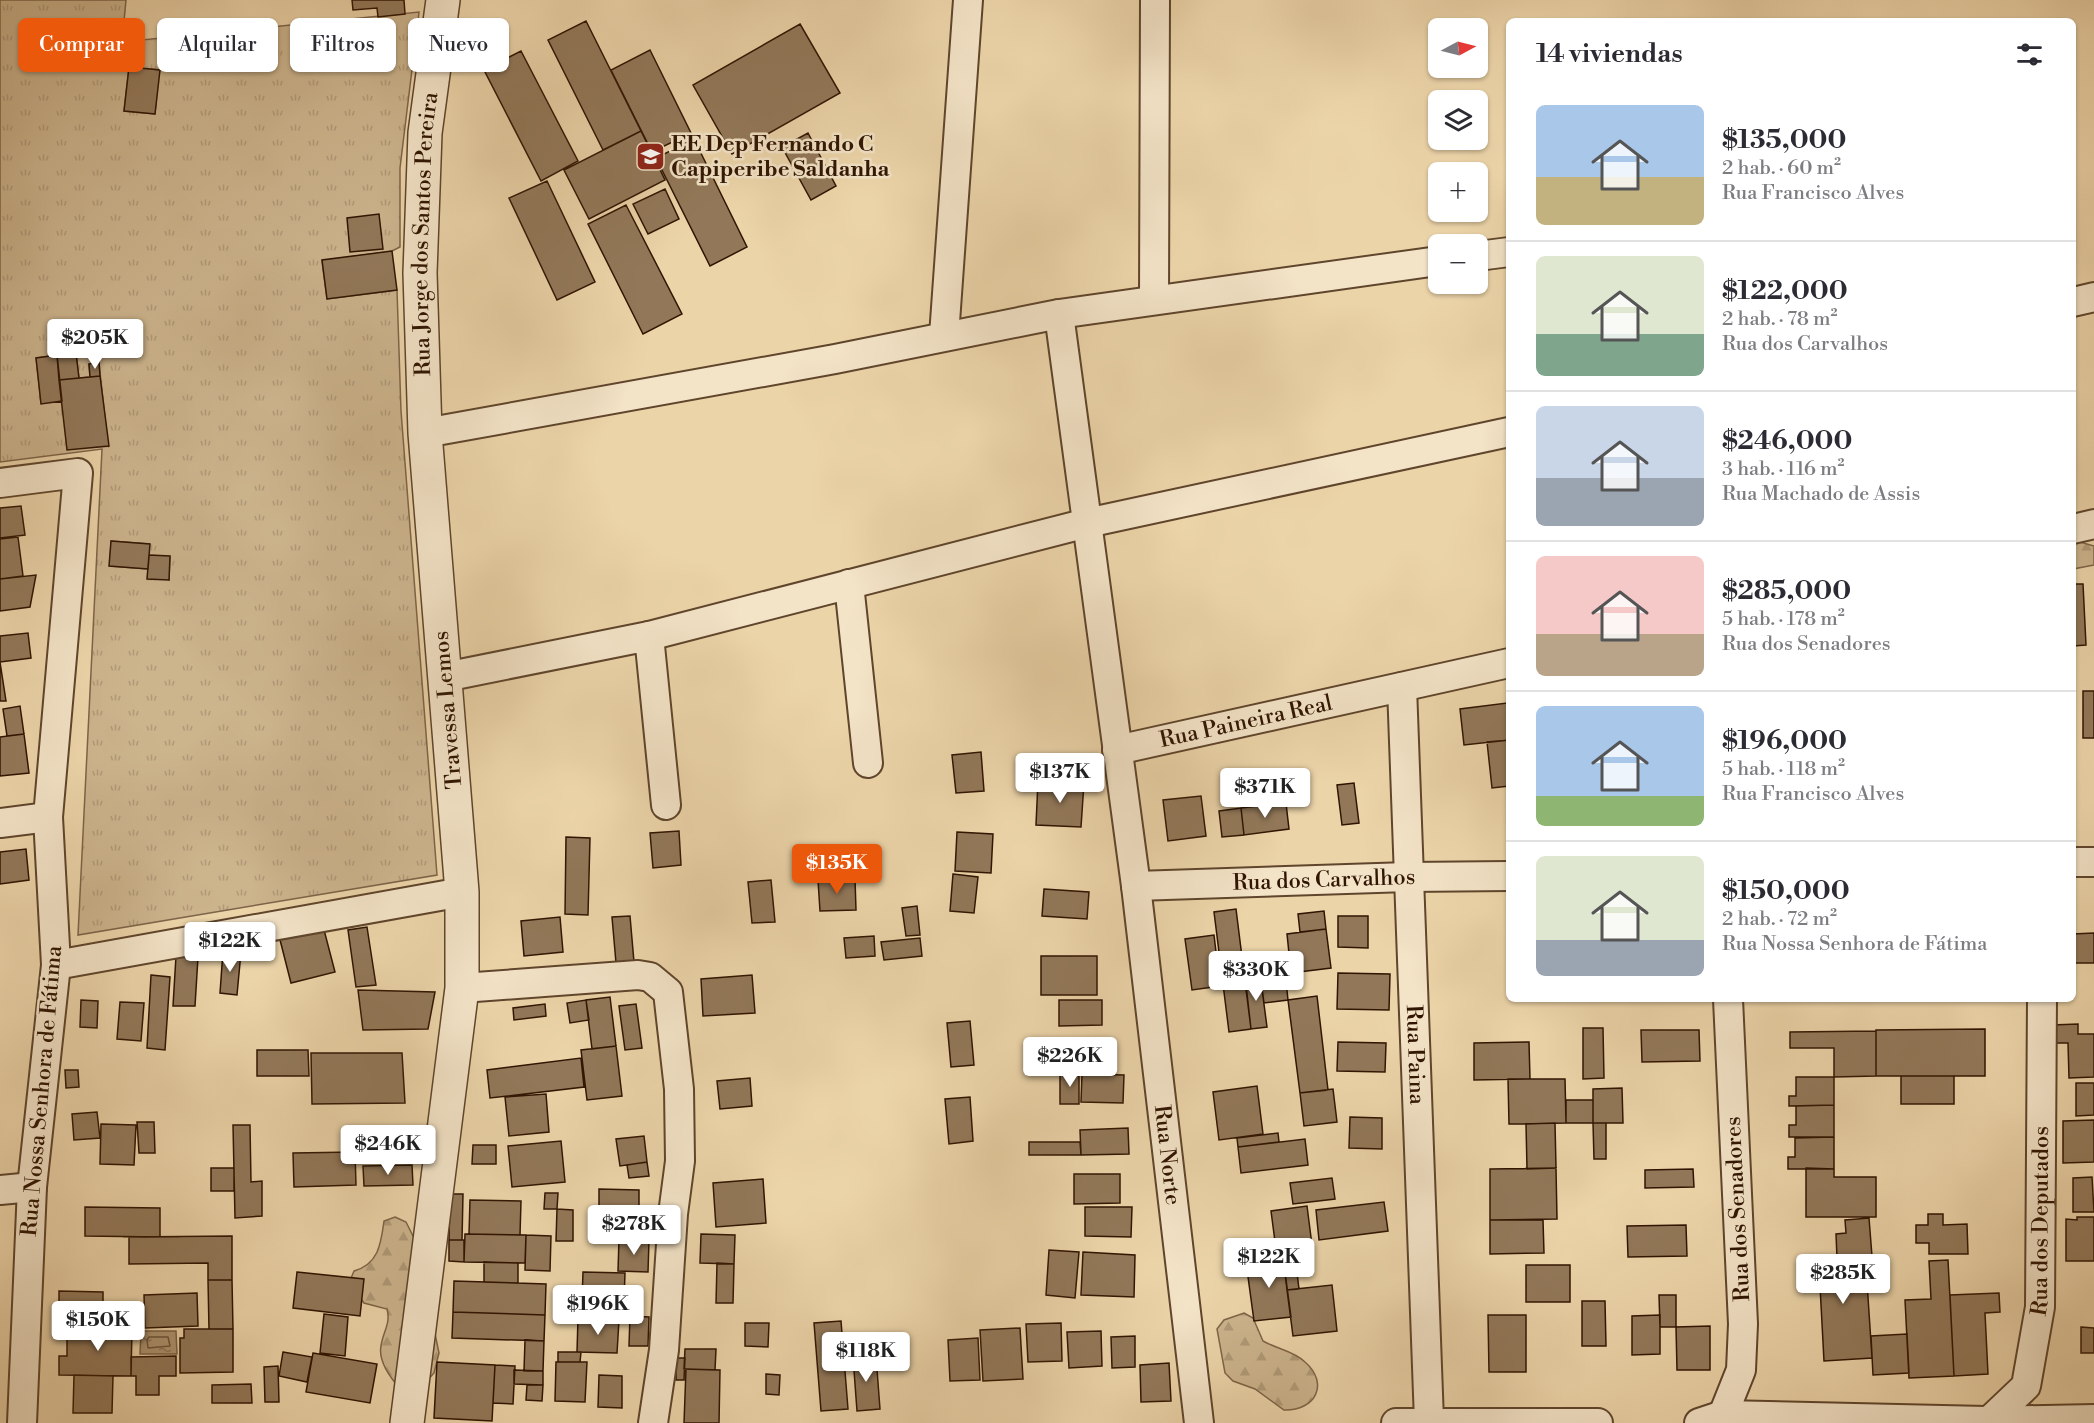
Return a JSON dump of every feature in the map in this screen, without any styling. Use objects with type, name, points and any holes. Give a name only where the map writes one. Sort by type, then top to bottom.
[{"type":"street","name":"Rua Jorge dos Santos Pereira","points":[[425,433],[420,273],[425,133],[443,0]]},
{"type":"street","points":[[944,336],[968,0]]},
{"type":"street","points":[[1154,300],[1155,0]]},
{"type":"street","points":[[1488,255],[1506,252]]},
{"type":"street","points":[[425,433],[835,359],[1059,314],[1428,262]]},
{"type":"street","points":[[2076,301],[2094,297]]},
{"type":"street","points":[[1059,314],[1137,886]]},
{"type":"street","name":"Travessa Lemos","points":[[407,1423],[462,988],[462,892],[425,433]]},
{"type":"street","points":[[445,677],[649,636],[1087,523],[1506,433]]},
{"type":"street","name":"Rua Nossa Senhora de Fátima","points":[[0,483],[78,473],[48,817],[56,965],[32,1187],[22,1423]]},
{"type":"street","points":[[2076,528],[2094,524]]},
{"type":"street","points":[[849,584],[868,763]]},
{"type":"street","points":[[649,636],[666,805]]},
{"type":"street","name":"Rua Paineira Real","points":[[1117,750],[1506,664]]},
{"type":"street","name":"Rua Paina","points":[[1402,687],[1429,1421]]},
{"type":"street","points":[[0,823],[48,817]]},
{"type":"street","points":[[2076,862],[2094,862]]},
{"type":"street","name":"Rua dos Carvalhos","points":[[1137,886],[1506,876]]},
{"type":"street","name":"Rua Norte","points":[[1137,886],[1199,1423]]},
{"type":"street","points":[[56,965],[462,892]]},
{"type":"street","points":[[462,988],[638,975],[650,977],[668,992],[679,1089],[680,1161],[673,1215],[664,1350],[653,1423]]},
{"type":"street","name":"Rua dos Senadores","points":[[1711,1419],[1741,1370],[1743,1324],[1728,1002]]},
{"type":"street","name":"Rua dos Deputados","points":[[1987,1422],[2026,1386],[2038,1318],[2042,1002]]},
{"type":"street","points":[[0,1190],[32,1187]]},
{"type":"street","points":[[1711,1419],[1987,1422],[2094,1419]]},
{"type":"street","points":[[1396,1423],[1429,1421],[1598,1423]]},
{"type":"green space","points":[[0,0],[126,0],[124,18],[18,18],[18,72],[128,72],[124,111],[155,114],[159,72],[278,72],[278,26],[290,25],[290,72],[396,72],[396,18],[360,18],[419,12],[418,18],[408,18],[408,72],[412,72],[400,168],[400,247],[392,251],[322,261],[327,299],[397,290],[401,411],[437,875],[78,935],[102,449],[0,462]],"holes":[[[76,353],[79,378],[90,377],[89,364],[99,363],[108,446],[62,401],[41,403],[36,358]],[[111,541],[149,544],[149,555],[170,557],[169,580],[148,569],[110,566]]]},
{"type":"green space","points":[[157,38],[157,70],[145,69],[145,40]]},
{"type":"green space","points":[[2076,541],[2094,546],[2094,565],[2076,568]]},
{"type":"green space","points":[[395,1217],[406,1222],[416,1242],[439,1353],[434,1373],[426,1382],[400,1389],[389,1374],[381,1357],[381,1346],[388,1319],[387,1309],[364,1303],[349,1283],[354,1271],[362,1268],[374,1258],[382,1237],[384,1221]]},
{"type":"green space","points":[[1244,1313],[1253,1318],[1263,1341],[1296,1355],[1313,1370],[1318,1387],[1316,1395],[1304,1406],[1284,1410],[1255,1389],[1233,1381],[1225,1373],[1217,1329],[1224,1320]]},
{"type":"water","points":[[141,1331],[176,1331],[177,1354],[140,1354]]},
{"type":"building","points":[[352,0],[404,0],[405,14],[378,17],[377,8],[353,10]]},
{"type":"building","points":[[586,21],[641,131],[603,150],[548,40]]},
{"type":"building","points":[[800,24],[840,93],[732,154],[693,85]]},
{"type":"building","points":[[650,50],[691,133],[652,152],[611,70]]},
{"type":"building","points":[[521,51],[578,161],[541,181],[485,72],[509,72],[509,57]]},
{"type":"building","points":[[145,69],[160,72],[155,114],[124,111],[128,72],[145,72]]},
{"type":"building","points":[[641,131],[665,180],[589,219],[564,170]]},
{"type":"building","points":[[808,133],[836,186],[811,200],[782,147]]},
{"type":"building","points":[[694,139],[747,247],[710,266],[656,158]]},
{"type":"building","points":[[547,181],[595,282],[557,300],[509,198]]},
{"type":"building","points":[[665,189],[679,219],[648,234],[633,204]]},
{"type":"building","points":[[626,205],[682,314],[643,334],[588,224]]},
{"type":"building","points":[[379,214],[383,249],[350,252],[347,218]]},
{"type":"building","points":[[392,251],[397,290],[327,299],[322,260]]},
{"type":"building","points":[[76,353],[79,378],[59,380],[57,355]]},
{"type":"building","points":[[57,355],[62,401],[41,404],[36,358]]},
{"type":"building","points":[[99,362],[100,376],[90,377],[89,364]]},
{"type":"building","points":[[100,376],[109,446],[67,450],[59,380]]},
{"type":"building","points":[[21,506],[25,535],[0,538],[0,508]]},
{"type":"building","points":[[18,537],[23,576],[0,579],[0,539]]},
{"type":"building","points":[[111,541],[150,544],[148,569],[109,566]]},
{"type":"building","points":[[149,555],[170,556],[169,580],[147,579]]},
{"type":"building","points":[[36,575],[30,607],[0,611],[0,579]]},
{"type":"building","points":[[2076,584],[2083,584],[2086,645],[2076,646]]},
{"type":"building","points":[[28,633],[31,658],[0,662],[0,636]]},
{"type":"building","points":[[0,662],[6,701],[0,701]]},
{"type":"building","points":[[2083,691],[2094,691],[2094,738],[2083,738]]},
{"type":"building","points":[[1506,703],[1506,740],[1464,745],[1460,709]]},
{"type":"building","points":[[20,706],[24,734],[7,736],[3,709]]},
{"type":"building","points":[[24,734],[29,773],[0,776],[0,737]]},
{"type":"building","points":[[1506,740],[1506,786],[1492,788],[1487,742]]},
{"type":"building","points":[[981,752],[984,791],[956,793],[952,755]]},
{"type":"building","points":[[1038,781],[1084,783],[1081,827],[1036,825]]},
{"type":"building","points":[[1354,783],[1359,823],[1342,825],[1337,785]]},
{"type":"building","points":[[1201,796],[1206,836],[1168,841],[1163,800]]},
{"type":"building","points":[[1286,803],[1289,829],[1244,835],[1241,808]]},
{"type":"building","points":[[1241,808],[1244,835],[1222,837],[1219,811]]},
{"type":"building","points":[[679,831],[681,865],[653,868],[650,833]]},
{"type":"building","points":[[957,832],[993,834],[991,873],[955,871]]},
{"type":"building","points":[[566,837],[590,838],[588,915],[565,914]]},
{"type":"building","points":[[26,849],[29,880],[0,884],[0,852]]},
{"type":"building","points":[[953,874],[978,877],[974,913],[950,911]]},
{"type":"building","points":[[855,879],[856,910],[820,911],[818,880]]},
{"type":"building","points":[[771,880],[775,922],[752,923],[748,882]]},
{"type":"building","points":[[1044,889],[1089,892],[1087,919],[1042,916]]},
{"type":"building","points":[[917,906],[920,935],[906,936],[902,908]]},
{"type":"building","points":[[1236,909],[1251,1029],[1229,1032],[1214,912]]},
{"type":"building","points":[[1324,911],[1326,929],[1300,932],[1298,914]]},
{"type":"building","points":[[630,916],[634,962],[616,963],[612,917]]},
{"type":"building","points":[[1338,916],[1368,916],[1368,948],[1338,947]]},
{"type":"building","points":[[560,917],[563,952],[524,956],[521,921]]},
{"type":"building","points":[[323,926],[335,972],[291,983],[279,936]]},
{"type":"building","points":[[367,927],[376,985],[356,987],[348,930]]},
{"type":"building","points":[[1326,929],[1331,968],[1291,973],[1287,934]]},
{"type":"building","points":[[2094,933],[2094,963],[2076,963],[2076,934]]},
{"type":"building","points":[[1214,935],[1220,986],[1192,990],[1185,939]]},
{"type":"building","points":[[874,936],[875,956],[846,958],[844,938]]},
{"type":"building","points":[[920,938],[922,956],[884,960],[881,942]]},
{"type":"building","points":[[223,951],[241,952],[237,995],[220,993]]},
{"type":"building","points":[[176,956],[198,957],[195,1006],[173,1006]]},
{"type":"building","points":[[1041,956],[1097,956],[1097,995],[1041,995]]},
{"type":"building","points":[[1285,971],[1288,1000],[1264,1003],[1260,974]]},
{"type":"building","points":[[1338,973],[1390,974],[1389,1010],[1337,1009]]},
{"type":"building","points":[[1260,974],[1267,1027],[1251,1029],[1245,976]]},
{"type":"building","points":[[151,975],[170,977],[165,1050],[147,1048]]},
{"type":"building","points":[[752,975],[755,1013],[703,1016],[701,979]]},
{"type":"building","points":[[358,990],[435,992],[428,1029],[363,1030]]},
{"type":"building","points":[[1317,996],[1328,1090],[1300,1093],[1288,1000]]},
{"type":"building","points":[[610,997],[616,1046],[592,1049],[586,1000]]},
{"type":"building","points":[[81,1000],[98,1001],[97,1028],[80,1027]]},
{"type":"building","points":[[586,1000],[589,1020],[570,1023],[567,1003]]},
{"type":"building","points":[[1059,1000],[1102,1000],[1102,1025],[1059,1026]]},
{"type":"building","points":[[120,1002],[144,1003],[141,1041],[117,1039]]},
{"type":"building","points":[[545,1004],[546,1016],[514,1020],[513,1008]]},
{"type":"building","points":[[636,1004],[642,1048],[625,1050],[619,1006]]},
{"type":"building","points":[[970,1021],[974,1065],[951,1067],[947,1023]]},
{"type":"building","points":[[2078,1024],[2078,1034],[2094,1034],[2094,1077],[2069,1078],[2068,1043],[2052,1043],[2052,1025]]},
{"type":"building","points":[[1583,1028],[1603,1028],[1604,1078],[1583,1079]]},
{"type":"building","points":[[1985,1029],[1985,1076],[1876,1076],[1876,1030]]},
{"type":"building","points":[[1641,1030],[1699,1030],[1700,1061],[1642,1062]]},
{"type":"building","points":[[1876,1031],[1876,1076],[1834,1077],[1834,1048],[1790,1048],[1790,1032]]},
{"type":"building","points":[[1338,1042],[1386,1043],[1385,1072],[1337,1071]]},
{"type":"building","points":[[1529,1042],[1530,1079],[1474,1080],[1474,1043]]},
{"type":"building","points":[[616,1046],[622,1096],[587,1100],[581,1050]]},
{"type":"building","points":[[257,1050],[308,1050],[309,1076],[257,1076]]},
{"type":"building","points":[[311,1053],[402,1053],[405,1103],[312,1104]]},
{"type":"building","points":[[581,1058],[584,1087],[490,1098],[487,1070]]},
{"type":"building","points":[[65,1070],[78,1070],[79,1087],[66,1088]]},
{"type":"building","points":[[1060,1072],[1079,1072],[1079,1104],[1060,1104]]},
{"type":"building","points":[[1082,1074],[1124,1075],[1123,1103],[1081,1102]]},
{"type":"building","points":[[1901,1076],[1954,1076],[1954,1104],[1901,1104]]},
{"type":"building","points":[[1796,1077],[1834,1077],[1834,1105],[1789,1106],[1789,1096],[1796,1096]]},
{"type":"building","points":[[750,1078],[752,1106],[720,1109],[717,1081]]},
{"type":"building","points":[[1508,1079],[1565,1079],[1566,1123],[1509,1124]]},
{"type":"building","points":[[2076,1083],[2094,1083],[2094,1115],[2076,1116]]},
{"type":"building","points":[[1257,1086],[1263,1134],[1219,1140],[1213,1092]]},
{"type":"building","points":[[1622,1088],[1623,1123],[1593,1123],[1593,1089]]},
{"type":"building","points":[[1333,1089],[1337,1122],[1304,1126],[1300,1093]]},
{"type":"building","points":[[546,1094],[549,1132],[509,1136],[505,1097]]},
{"type":"building","points":[[970,1097],[973,1141],[949,1144],[945,1099]]},
{"type":"building","points":[[1566,1100],[1593,1100],[1593,1123],[1566,1123]]},
{"type":"building","points":[[1834,1105],[1834,1137],[1789,1137],[1789,1125],[1796,1125],[1796,1106]]},
{"type":"building","points":[[97,1112],[100,1138],[74,1140],[72,1114]]},
{"type":"building","points":[[1350,1117],[1382,1118],[1382,1149],[1349,1148]]},
{"type":"building","points":[[2094,1120],[2094,1162],[2063,1163],[2063,1121]]},
{"type":"building","points":[[137,1122],[154,1122],[155,1153],[139,1153]]},
{"type":"building","points":[[1555,1123],[1556,1168],[1527,1169],[1526,1124]]},
{"type":"building","points":[[1593,1123],[1606,1123],[1606,1159],[1594,1159]]},
{"type":"building","points":[[101,1124],[136,1125],[134,1165],[100,1164]]},
{"type":"building","points":[[233,1125],[250,1125],[251,1182],[262,1181],[262,1216],[235,1218]]},
{"type":"building","points":[[1128,1128],[1129,1154],[1081,1155],[1080,1130]]},
{"type":"building","points":[[1278,1133],[1279,1142],[1238,1147],[1237,1138]]},
{"type":"building","points":[[644,1136],[647,1162],[620,1166],[616,1139]]},
{"type":"building","points":[[1834,1137],[1834,1169],[1788,1169],[1788,1157],[1795,1157],[1795,1138]]},
{"type":"building","points":[[1305,1139],[1308,1165],[1241,1173],[1238,1147]]},
{"type":"building","points":[[561,1141],[565,1182],[512,1187],[508,1146]]},
{"type":"building","points":[[1029,1142],[1080,1142],[1081,1155],[1029,1155]]},
{"type":"building","points":[[473,1145],[496,1145],[496,1164],[472,1164]]},
{"type":"building","points":[[355,1152],[356,1185],[294,1187],[293,1153]]},
{"type":"building","points":[[647,1162],[649,1176],[629,1178],[627,1165]]},
{"type":"building","points":[[412,1165],[413,1185],[364,1186],[363,1166]]},
{"type":"building","points":[[211,1168],[234,1168],[234,1191],[211,1191]]},
{"type":"building","points":[[1556,1168],[1557,1219],[1490,1220],[1490,1169]]},
{"type":"building","points":[[1806,1168],[1834,1169],[1834,1177],[1876,1177],[1876,1217],[1806,1217]]},
{"type":"building","points":[[1693,1169],[1694,1187],[1645,1188],[1645,1170]]},
{"type":"building","points":[[1074,1174],[1120,1174],[1120,1203],[1074,1204]]},
{"type":"building","points":[[2092,1177],[2094,1212],[2073,1212],[2073,1178]]},
{"type":"building","points":[[1332,1178],[1335,1199],[1293,1204],[1290,1183]]},
{"type":"building","points":[[763,1179],[766,1223],[716,1227],[713,1183]]},
{"type":"building","points":[[599,1189],[639,1190],[639,1215],[599,1214]]},
{"type":"building","points":[[545,1193],[558,1193],[557,1209],[544,1209]]},
{"type":"building","points":[[450,1194],[463,1194],[462,1240],[449,1240]]},
{"type":"building","points":[[470,1200],[521,1201],[520,1235],[469,1234]]},
{"type":"building","points":[[1384,1202],[1388,1231],[1319,1240],[1316,1210]]},
{"type":"building","points":[[1307,1206],[1313,1253],[1277,1257],[1271,1211]]},
{"type":"building","points":[[85,1207],[160,1208],[160,1237],[85,1236]]},
{"type":"building","points":[[1085,1207],[1132,1207],[1131,1237],[1085,1236]]},
{"type":"building","points":[[557,1209],[573,1210],[573,1241],[556,1241]]},
{"type":"building","points":[[1928,1214],[1943,1214],[1943,1225],[1967,1224],[1968,1254],[1929,1254],[1929,1243],[1916,1243],[1916,1225],[1928,1225]]},
{"type":"building","points":[[2077,1217],[2094,1217],[2094,1261],[2066,1261],[2066,1219],[2077,1220]]},
{"type":"building","points":[[1869,1218],[1872,1256],[1837,1258],[1836,1234],[1846,1233],[1845,1220]]},
{"type":"building","points":[[1490,1220],[1543,1220],[1544,1253],[1490,1254]]},
{"type":"building","points":[[1686,1225],[1687,1256],[1628,1257],[1627,1226]]},
{"type":"building","points":[[465,1234],[526,1235],[525,1263],[464,1262]]},
{"type":"building","points":[[701,1234],[735,1235],[734,1264],[700,1263]]},
{"type":"building","points":[[526,1235],[551,1236],[550,1271],[525,1270]]},
{"type":"building","points":[[232,1236],[232,1280],[208,1280],[208,1263],[129,1264],[129,1237]]},
{"type":"building","points":[[619,1239],[649,1240],[648,1272],[618,1271]]},
{"type":"building","points":[[449,1240],[464,1240],[464,1262],[449,1261]]},
{"type":"building","points":[[1049,1250],[1079,1252],[1075,1298],[1046,1295]]},
{"type":"building","points":[[1083,1252],[1135,1255],[1134,1297],[1081,1295]]},
{"type":"building","points":[[1295,1256],[1299,1289],[1287,1290],[1283,1257]]},
{"type":"building","points":[[1872,1256],[1874,1282],[1867,1282],[1872,1358],[1824,1361],[1820,1286],[1803,1287],[1802,1261]]},
{"type":"building","points":[[1283,1257],[1291,1317],[1254,1321],[1246,1262]]},
{"type":"building","points":[[1948,1260],[1954,1376],[1909,1378],[1905,1300],[1931,1299],[1929,1261]]},
{"type":"building","points":[[484,1262],[518,1263],[518,1283],[484,1282]]},
{"type":"building","points":[[717,1263],[734,1264],[733,1303],[716,1303]]},
{"type":"building","points":[[1526,1265],[1570,1265],[1570,1302],[1526,1302]]},
{"type":"building","points":[[297,1272],[364,1279],[360,1316],[293,1308]]},
{"type":"building","points":[[583,1272],[625,1273],[624,1302],[582,1301]]},
{"type":"building","points":[[208,1280],[232,1280],[233,1329],[209,1329]]},
{"type":"building","points":[[454,1281],[546,1284],[545,1315],[453,1312]]},
{"type":"building","points":[[1332,1285],[1337,1331],[1293,1336],[1287,1290]]},
{"type":"building","points":[[59,1291],[103,1292],[103,1328],[59,1327]]},
{"type":"building","points":[[197,1293],[198,1326],[145,1328],[144,1295]]},
{"type":"building","points":[[1999,1293],[2000,1312],[1985,1313],[1988,1374],[1954,1376],[1950,1295]]},
{"type":"building","points":[[1659,1295],[1676,1295],[1676,1327],[1660,1327]]},
{"type":"building","points":[[1582,1301],[1605,1301],[1606,1346],[1582,1346]]},
{"type":"building","points":[[453,1312],[545,1315],[544,1341],[452,1338]]},
{"type":"building","points":[[324,1314],[348,1317],[345,1356],[320,1353]]},
{"type":"building","points":[[1488,1315],[1526,1315],[1526,1372],[1489,1372]]},
{"type":"building","points":[[1660,1315],[1660,1354],[1632,1355],[1632,1316]]},
{"type":"building","points":[[630,1316],[649,1317],[648,1346],[629,1346]]},
{"type":"building","points":[[578,1318],[619,1320],[617,1353],[577,1352]]},
{"type":"building","points":[[841,1321],[848,1409],[821,1411],[814,1323]]},
{"type":"building","points":[[745,1323],[769,1323],[768,1347],[745,1346]]},
{"type":"building","points":[[1061,1323],[1062,1361],[1028,1362],[1026,1324]]},
{"type":"building","points":[[1710,1326],[1710,1370],[1677,1370],[1676,1327]]},
{"type":"building","points":[[67,1327],[132,1328],[131,1376],[59,1375],[59,1356],[67,1356]]},
{"type":"building","points":[[2081,1327],[2094,1328],[2094,1353],[2081,1353]]},
{"type":"building","points":[[1020,1328],[1023,1379],[983,1381],[980,1330]]},
{"type":"building","points":[[184,1329],[233,1329],[233,1372],[180,1373],[180,1338],[184,1338]]},
{"type":"building","points":[[1101,1331],[1102,1366],[1069,1368],[1067,1332]]},
{"type":"building","points":[[1907,1334],[1909,1373],[1873,1375],[1871,1336]]},
{"type":"building","points":[[1135,1336],[1135,1367],[1112,1368],[1111,1337]]},
{"type":"building","points":[[978,1338],[980,1380],[950,1381],[948,1340]]},
{"type":"building","points":[[525,1340],[544,1341],[543,1371],[524,1371]]},
{"type":"building","points":[[685,1349],[716,1349],[715,1370],[684,1369]]},
{"type":"building","points":[[283,1352],[312,1357],[307,1382],[279,1376]]},
{"type":"building","points":[[558,1352],[581,1352],[580,1362],[558,1362]]},
{"type":"building","points":[[313,1353],[377,1364],[370,1403],[306,1392]]},
{"type":"building","points":[[176,1356],[176,1376],[159,1376],[159,1395],[136,1395],[136,1376],[131,1376],[131,1357]]},
{"type":"building","points":[[876,1356],[880,1409],[857,1411],[853,1357]]},
{"type":"building","points":[[676,1358],[685,1358],[684,1380],[676,1380]]},
{"type":"building","points":[[437,1362],[495,1365],[492,1421],[434,1418]]},
{"type":"building","points":[[556,1362],[587,1362],[585,1402],[555,1401]]},
{"type":"building","points":[[1169,1363],[1171,1401],[1141,1402],[1140,1365]]},
{"type":"building","points":[[495,1365],[515,1366],[513,1404],[493,1403]]},
{"type":"building","points":[[278,1366],[279,1402],[265,1402],[264,1367]]},
{"type":"building","points":[[686,1369],[720,1370],[719,1423],[684,1423]]},
{"type":"building","points":[[514,1370],[543,1371],[543,1385],[514,1384]]},
{"type":"building","points":[[766,1374],[780,1375],[779,1395],[766,1394]]},
{"type":"building","points":[[74,1375],[113,1376],[112,1413],[73,1413]]},
{"type":"building","points":[[599,1375],[622,1376],[622,1408],[598,1407]]},
{"type":"building","points":[[251,1384],[252,1403],[212,1403],[212,1385]]},
{"type":"building","points":[[527,1385],[543,1385],[542,1401],[526,1400]]},
{"type":"place","name":"EE Dep Fernando C Capiperibe Saldanha","points":[[650,157]]}]
